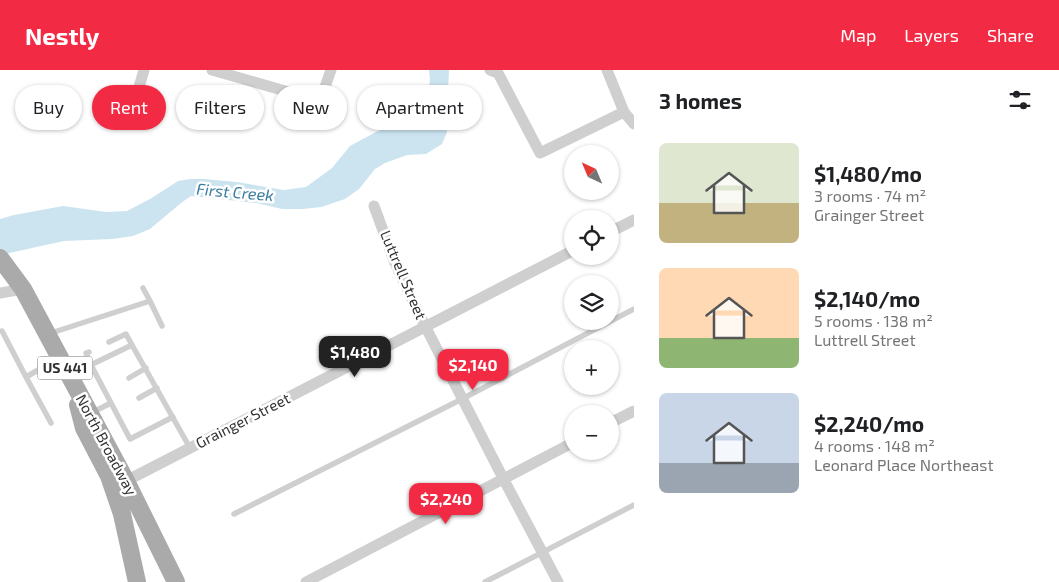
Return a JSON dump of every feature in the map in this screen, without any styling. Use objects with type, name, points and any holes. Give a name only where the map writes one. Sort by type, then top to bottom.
[{"type":"main road","name":"North Broadway","points":[[0,258],[23,289],[126,481],[176,581]]},
{"type":"main road","points":[[71,381],[84,428],[108,476],[122,514],[136,580]]},
{"type":"main road","points":[[126,481],[136,580]]},
{"type":"street","points":[[140,85],[144,70]]},
{"type":"street","points":[[212,70],[320,102],[331,70]]},
{"type":"street","points":[[490,70],[498,73],[540,154],[624,112]]},
{"type":"street","points":[[607,70],[624,112],[634,124]]},
{"type":"street","name":"Luttrell Street","points":[[374,206],[395,263],[426,327],[558,582]]},
{"type":"street","points":[[619,228],[634,220]]},
{"type":"street","name":"Grainger Street","points":[[126,481],[564,255]]},
{"type":"street","points":[[0,293],[23,289]]},
{"type":"street","points":[[619,419],[634,411]]},
{"type":"street","points":[[306,582],[564,447]]},
{"type":"lane","points":[[143,288],[162,326]]},
{"type":"lane","points":[[46,334],[150,301]]},
{"type":"lane","points":[[234,514],[634,309]]},
{"type":"lane","points":[[2,331],[51,423]]},
{"type":"lane","points":[[109,342],[126,334],[190,448]]},
{"type":"lane","points":[[71,381],[91,365],[132,345]]},
{"type":"lane","points":[[89,352],[86,353],[91,365],[107,389],[111,403],[118,409],[130,439],[173,417]]},
{"type":"lane","points":[[26,377],[59,358]]},
{"type":"lane","points":[[129,378],[146,368]]},
{"type":"lane","points":[[139,398],[157,388]]},
{"type":"lane","points":[[90,414],[111,403]]},
{"type":"lane","points":[[485,582],[634,505]]},
{"type":"water","name":"First Creek","points":[[429,70],[449,70],[448,85],[429,85]]},
{"type":"water","name":"First Creek","points":[[380,130],[447,130],[442,144],[426,154],[407,155],[385,163],[375,169],[359,189],[345,199],[321,207],[282,209],[256,203],[191,196],[150,229],[133,236],[64,241],[0,255],[0,219],[63,206],[106,212],[127,211],[178,181],[190,179],[237,182],[284,190],[306,187],[332,168],[350,146]]}]
